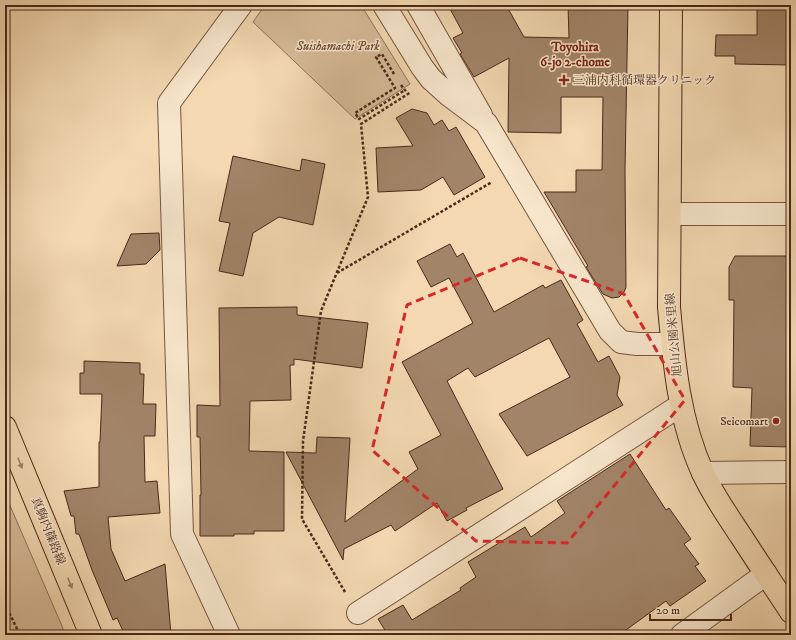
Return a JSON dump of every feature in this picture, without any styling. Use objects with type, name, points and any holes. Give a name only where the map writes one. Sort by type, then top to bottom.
[{"type":"main road","name":"旭山公園米里線","points":[[671,5],[669,307],[672,344],[681,405],[703,473],[725,512],[791,612]]},
{"type":"main road","name":"真駒内篠路線","points":[[5,427],[91,635]]},
{"type":"street","points":[[229,635],[182,534],[169,103],[241,5]]},
{"type":"street","points":[[384,5],[431,79],[450,96],[486,123]]},
{"type":"street","points":[[418,5],[486,123],[610,331],[621,342],[637,344],[672,344]]},
{"type":"street","points":[[670,214],[791,214]]},
{"type":"street","points":[[358,613],[681,405]]},
{"type":"street","points":[[703,473],[791,472]]},
{"type":"street","points":[[682,635],[766,574]]},
{"type":"path","points":[[382,54],[376,57],[395,88],[355,113],[359,119],[405,90]]},
{"type":"path","points":[[358,613],[302,519],[303,441],[321,311],[368,197],[361,124],[431,79]]},
{"type":"path","points":[[337,273],[514,170]]},
{"type":"path","points":[[5,604],[20,635]]},
{"type":"highlighted area","points":[[520,258],[624,294],[685,400],[567,543],[476,541],[372,450],[407,305]]},
{"type":"green space","name":"Suishamachi Park","points":[[265,5],[361,5],[410,84],[355,119],[253,22]]},
{"type":"green space","points":[[5,494],[62,626],[65,635],[5,635]]},
{"type":"building","points":[[448,5],[506,5],[524,37],[569,38],[568,5],[628,5],[625,170],[626,287],[624,292],[619,297],[612,298],[603,294],[544,192],[576,192],[576,170],[602,170],[603,97],[561,97],[561,133],[508,132],[509,58],[474,77],[460,54],[462,53],[453,38],[463,33]]},
{"type":"building","points":[[757,5],[788,5],[788,36],[791,36],[791,65],[735,64],[735,56],[715,56],[716,35],[757,35]]},
{"type":"building","points":[[412,109],[427,113],[434,125],[442,120],[449,131],[456,127],[485,177],[454,195],[443,177],[421,190],[378,192],[376,148],[413,146],[396,118]]},
{"type":"building","points":[[233,156],[300,171],[302,159],[325,164],[313,225],[279,217],[253,233],[243,276],[219,271],[230,223],[219,221]]},
{"type":"building","points":[[159,233],[160,250],[146,264],[117,266],[131,234]]},
{"type":"building","points":[[450,244],[457,257],[463,253],[494,312],[543,285],[545,288],[561,280],[583,320],[577,324],[598,362],[609,356],[620,377],[617,395],[623,405],[527,456],[499,414],[570,377],[549,338],[475,377],[468,368],[447,381],[503,489],[466,508],[467,510],[447,521],[437,503],[395,531],[391,525],[344,549],[343,560],[286,452],[316,453],[317,437],[350,438],[345,522],[418,469],[409,452],[441,435],[402,362],[473,323],[449,278],[431,287],[417,261]]},
{"type":"building","points":[[735,256],[791,256],[791,447],[750,446],[752,388],[733,387],[734,300],[729,300],[729,267]]},
{"type":"building","points":[[297,307],[297,315],[368,323],[362,368],[294,359],[294,365],[290,365],[291,400],[250,401],[249,451],[284,452],[284,531],[254,531],[254,534],[234,534],[234,536],[200,536],[200,437],[197,437],[197,405],[220,406],[219,308]]},
{"type":"building","points":[[84,361],[140,363],[140,374],[144,374],[143,404],[156,404],[155,436],[144,436],[145,482],[157,481],[160,513],[108,517],[111,549],[125,581],[165,564],[171,635],[125,635],[117,618],[113,620],[79,534],[76,534],[74,516],[71,516],[64,491],[99,487],[99,442],[102,394],[80,394],[80,373],[84,373]]},
{"type":"building","points":[[630,454],[666,510],[669,508],[691,539],[684,544],[699,564],[695,566],[706,581],[670,606],[666,601],[619,635],[388,635],[378,619],[403,605],[412,620],[461,590],[460,588],[476,577],[468,562],[525,527],[531,537],[565,513],[557,501]]},
{"type":"place","name":"三浦内科循環器クリニック","points":[[564,80]]},
{"type":"place","name":"Seicomart","points":[[776,421]]},
{"type":"district","name":"Toyohira 6-jo 2-chome","points":[[575,54]]}]
